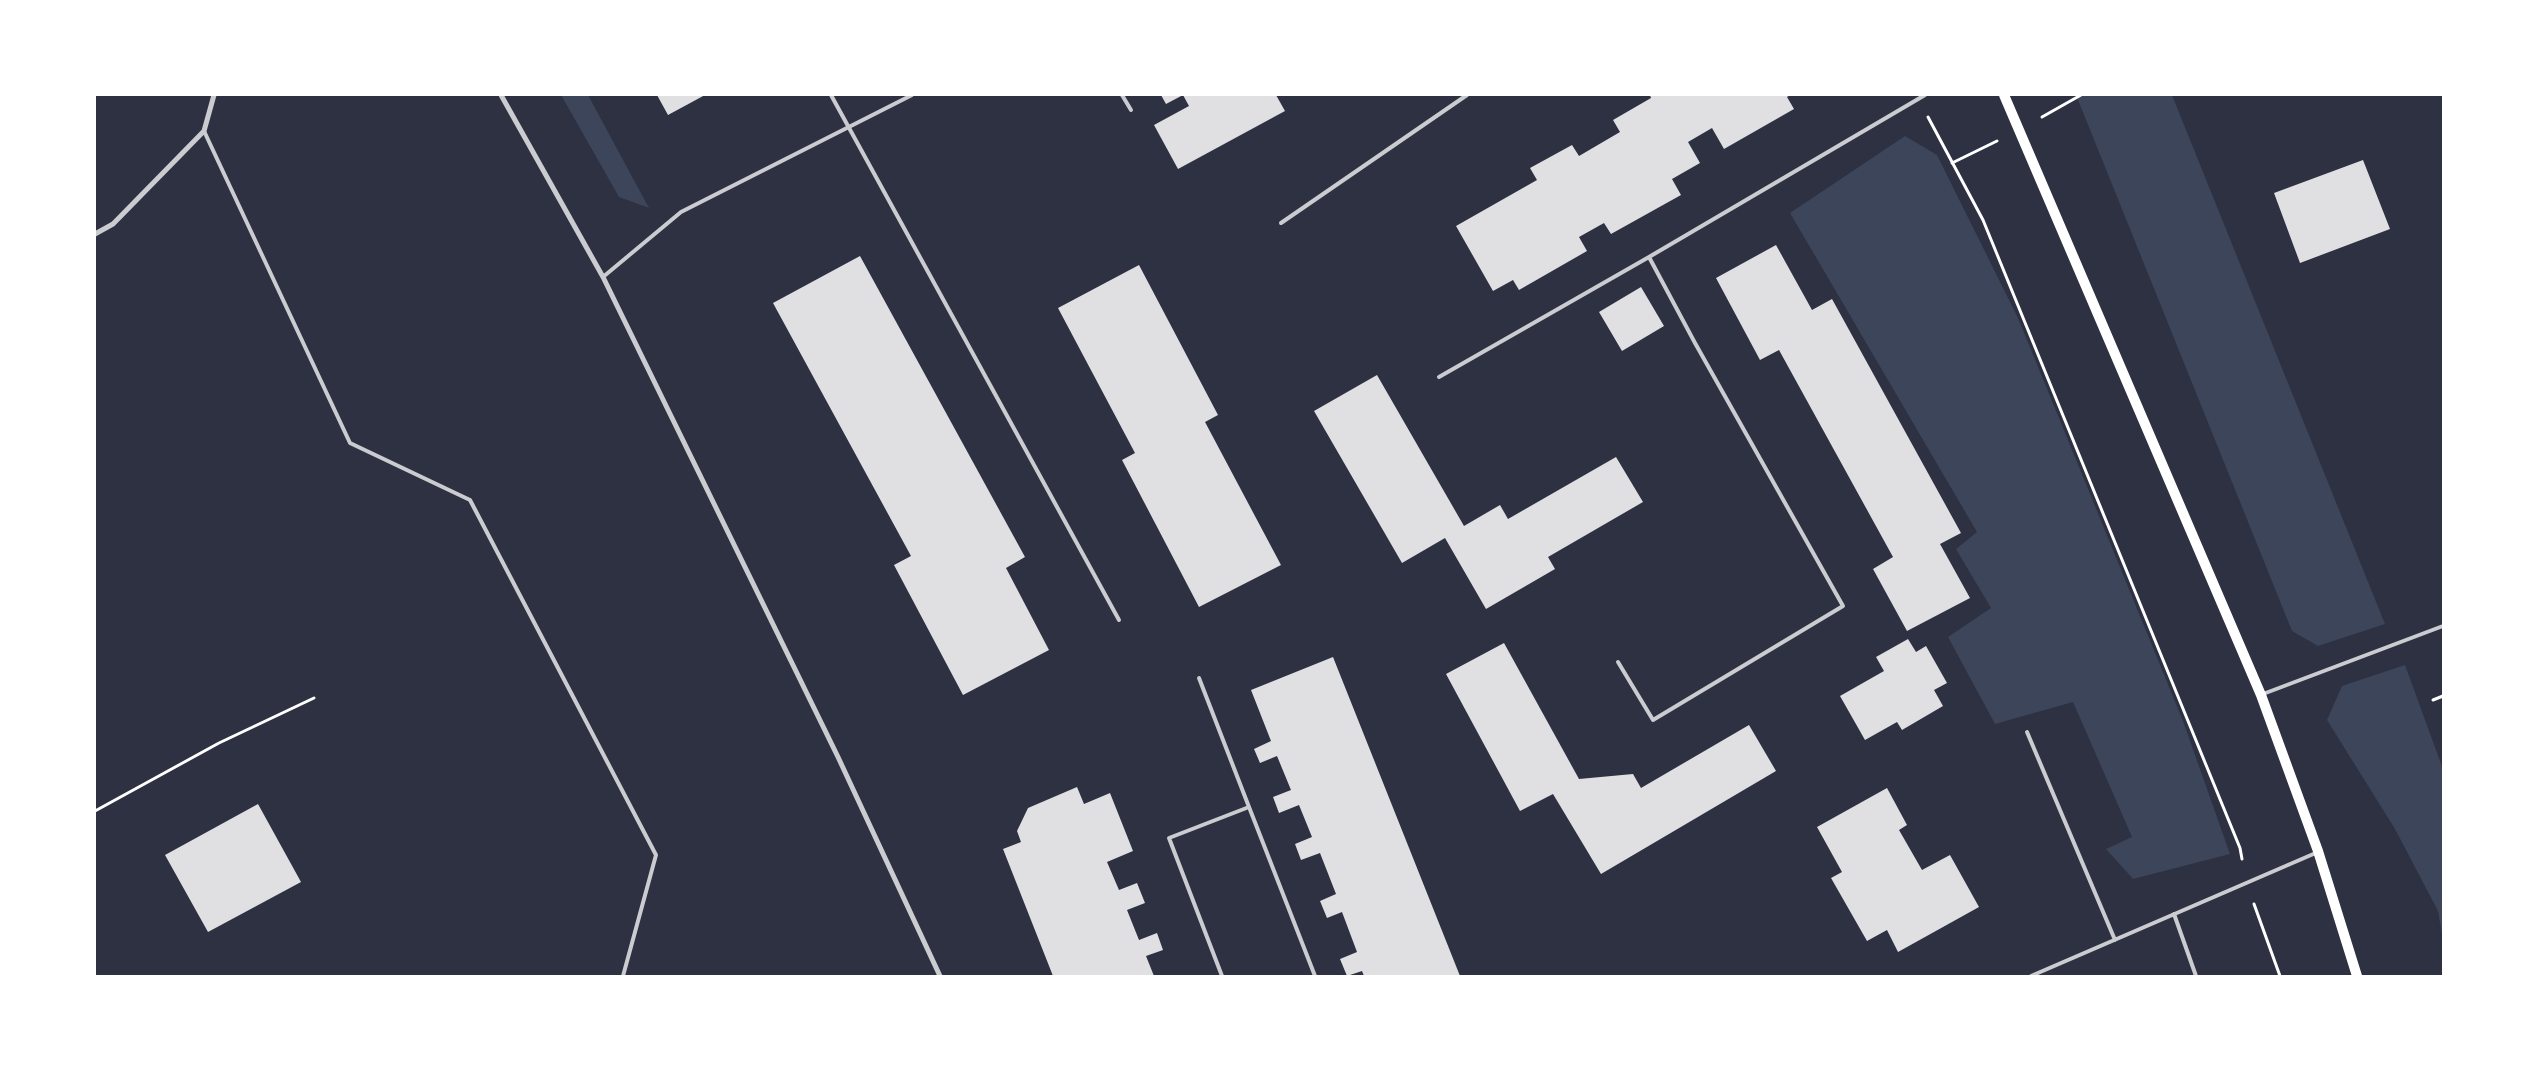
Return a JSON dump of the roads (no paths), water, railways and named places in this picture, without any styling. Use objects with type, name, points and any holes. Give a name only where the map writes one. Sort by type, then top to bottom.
[{"type":"main road","points":[[2004,95],[2261,695],[2318,851],[2357,976]]},
{"type":"street","points":[[95,234],[113,224],[204,131],[214,95]]},
{"type":"street","points":[[501,95],[603,277],[838,757],[940,976]]},
{"type":"lane","points":[[831,95],[1119,620]]},
{"type":"lane","points":[[603,277],[681,212],[912,95]]},
{"type":"lane","points":[[1122,95],[1131,110]]},
{"type":"lane","points":[[1281,223],[1467,95]]},
{"type":"lane","points":[[1439,377],[1649,257],[1925,95]]},
{"type":"lane","points":[[204,131],[350,443],[470,500],[656,855],[623,976]]},
{"type":"lane","points":[[1618,662],[1653,720],[1843,606],[1695,343],[1649,257]]},
{"type":"lane","points":[[2261,695],[2443,626]]},
{"type":"lane","points":[[1199,678],[1315,976]]},
{"type":"lane","points":[[2027,732],[2116,940]]},
{"type":"lane","points":[[1222,976],[1168,838],[1249,807]]},
{"type":"lane","points":[[2030,976],[2318,851]]},
{"type":"lane","points":[[2174,914],[2196,976]]}]
